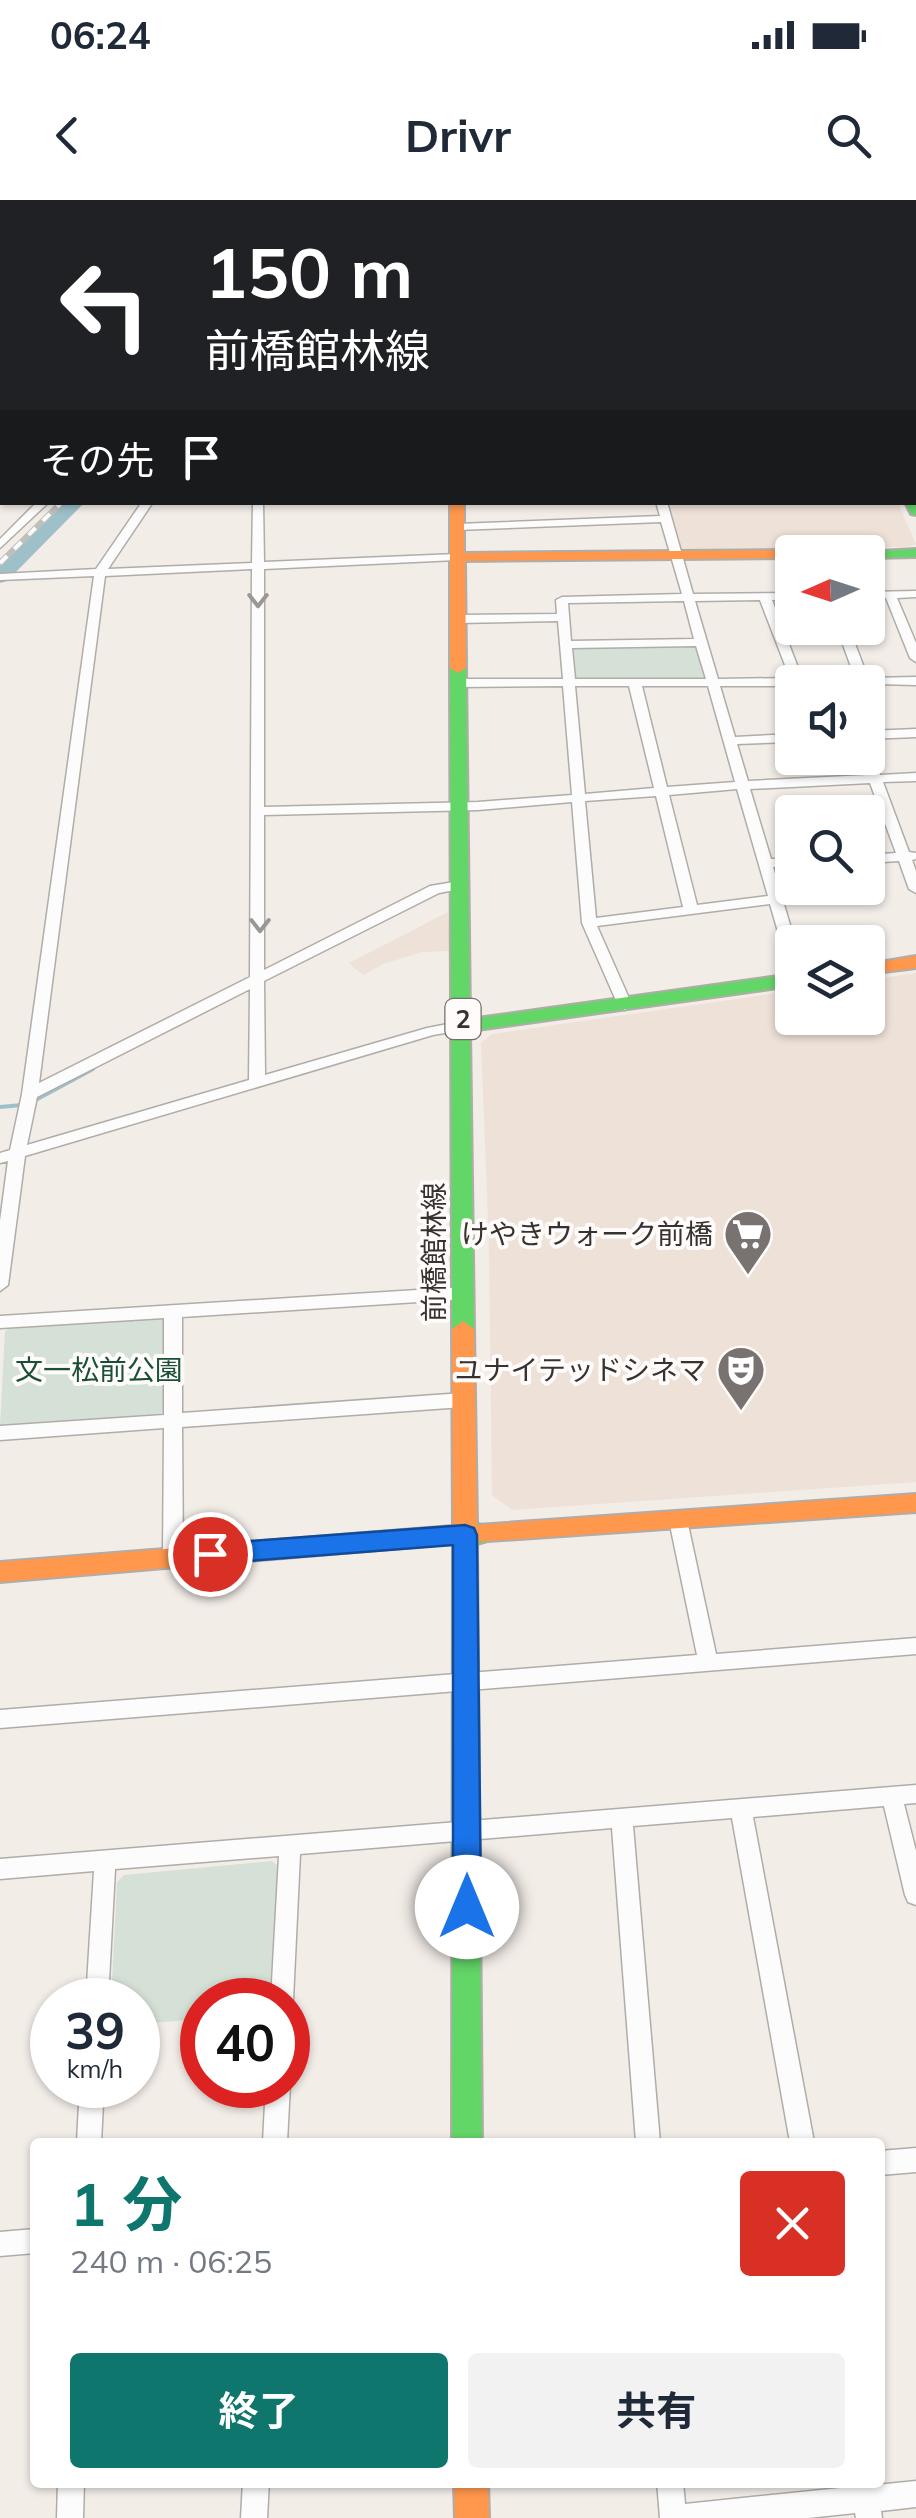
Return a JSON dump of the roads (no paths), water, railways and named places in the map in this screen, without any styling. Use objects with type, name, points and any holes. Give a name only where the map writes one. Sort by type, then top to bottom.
[{"type":"main road","name":"前橋館林線","points":[[457,505],[465,1293],[466,2138]]},
{"type":"main road","points":[[458,557],[775,554]]},
{"type":"main road","points":[[885,554],[916,554]]},
{"type":"main road","points":[[885,967],[916,962]]},
{"type":"main road","points":[[462,1026],[775,983]]},
{"type":"main road","points":[[0,1572],[916,1503]]},
{"type":"main road","points":[[471,2488],[472,2518]]},
{"type":"street","points":[[0,545],[41,505]]},
{"type":"street","points":[[0,1285],[17,1154],[30,1094],[100,572],[146,505]]},
{"type":"street","points":[[257,1083],[258,505]]},
{"type":"street","points":[[589,923],[775,900],[662,505]]},
{"type":"street","points":[[457,527],[666,519]]},
{"type":"street","points":[[4,577],[458,557]]},
{"type":"street","points":[[885,594],[916,594]]},
{"type":"street","points":[[890,594],[916,658]]},
{"type":"street","points":[[765,596],[791,665]]},
{"type":"street","points":[[624,1005],[589,923],[562,600],[775,596]]},
{"type":"street","points":[[458,619],[563,617]]},
{"type":"street","points":[[566,645],[700,642]]},
{"type":"street","points":[[885,682],[916,681]]},
{"type":"street","points":[[458,683],[775,682]]},
{"type":"street","points":[[635,684],[692,910]]},
{"type":"street","points":[[885,734],[916,733]]},
{"type":"street","points":[[728,741],[775,739]]},
{"type":"street","points":[[873,775],[910,856],[916,888]]},
{"type":"street","points":[[258,810],[460,807],[742,785],[916,777]]},
{"type":"street","points":[[885,857],[910,856]]},
{"type":"street","points":[[764,863],[775,863]]},
{"type":"street","points":[[30,1094],[435,889],[460,884]]},
{"type":"street","points":[[0,1158],[462,1026]]},
{"type":"street","points":[[0,1322],[465,1293]]},
{"type":"street","points":[[173,1311],[173,1556]]},
{"type":"street","points":[[0,1434],[463,1400]]},
{"type":"street","points":[[678,1520],[708,1662]]},
{"type":"street","points":[[0,1719],[916,1646]]},
{"type":"street","points":[[0,1869],[916,1794]]},
{"type":"street","points":[[892,1796],[916,1895]]},
{"type":"street","points":[[742,1808],[801,2138]]},
{"type":"street","points":[[622,1817],[648,2138]]},
{"type":"street","points":[[283,1978],[290,1844]]},
{"type":"street","points":[[98,1978],[105,1860]]},
{"type":"street","points":[[89,2138],[91,2108]]},
{"type":"street","points":[[276,2138],[277,2108]]},
{"type":"street","points":[[885,2163],[916,2160]]},
{"type":"street","points":[[0,2244],[30,2241]]},
{"type":"street","points":[[70,2518],[72,2488]]},
{"type":"street","points":[[254,2518],[256,2488]]},
{"type":"street","points":[[671,2488],[675,2518],[916,2494]]},
{"type":"waterway","points":[[0,577],[73,505]]},
{"type":"waterway","points":[[32,1102],[93,1069]]},
{"type":"waterway","points":[[0,1107],[22,1105]]},
{"type":"railway","points":[[0,563],[59,505]]},
{"type":"place","name":"けやきウォーク前橋","points":[[748,1276]]},
{"type":"place","name":"ユナイテッドシネマ","points":[[741,1412]]},
{"type":"park label","name":"文一松前公園","points":[[99,1370]]}]
